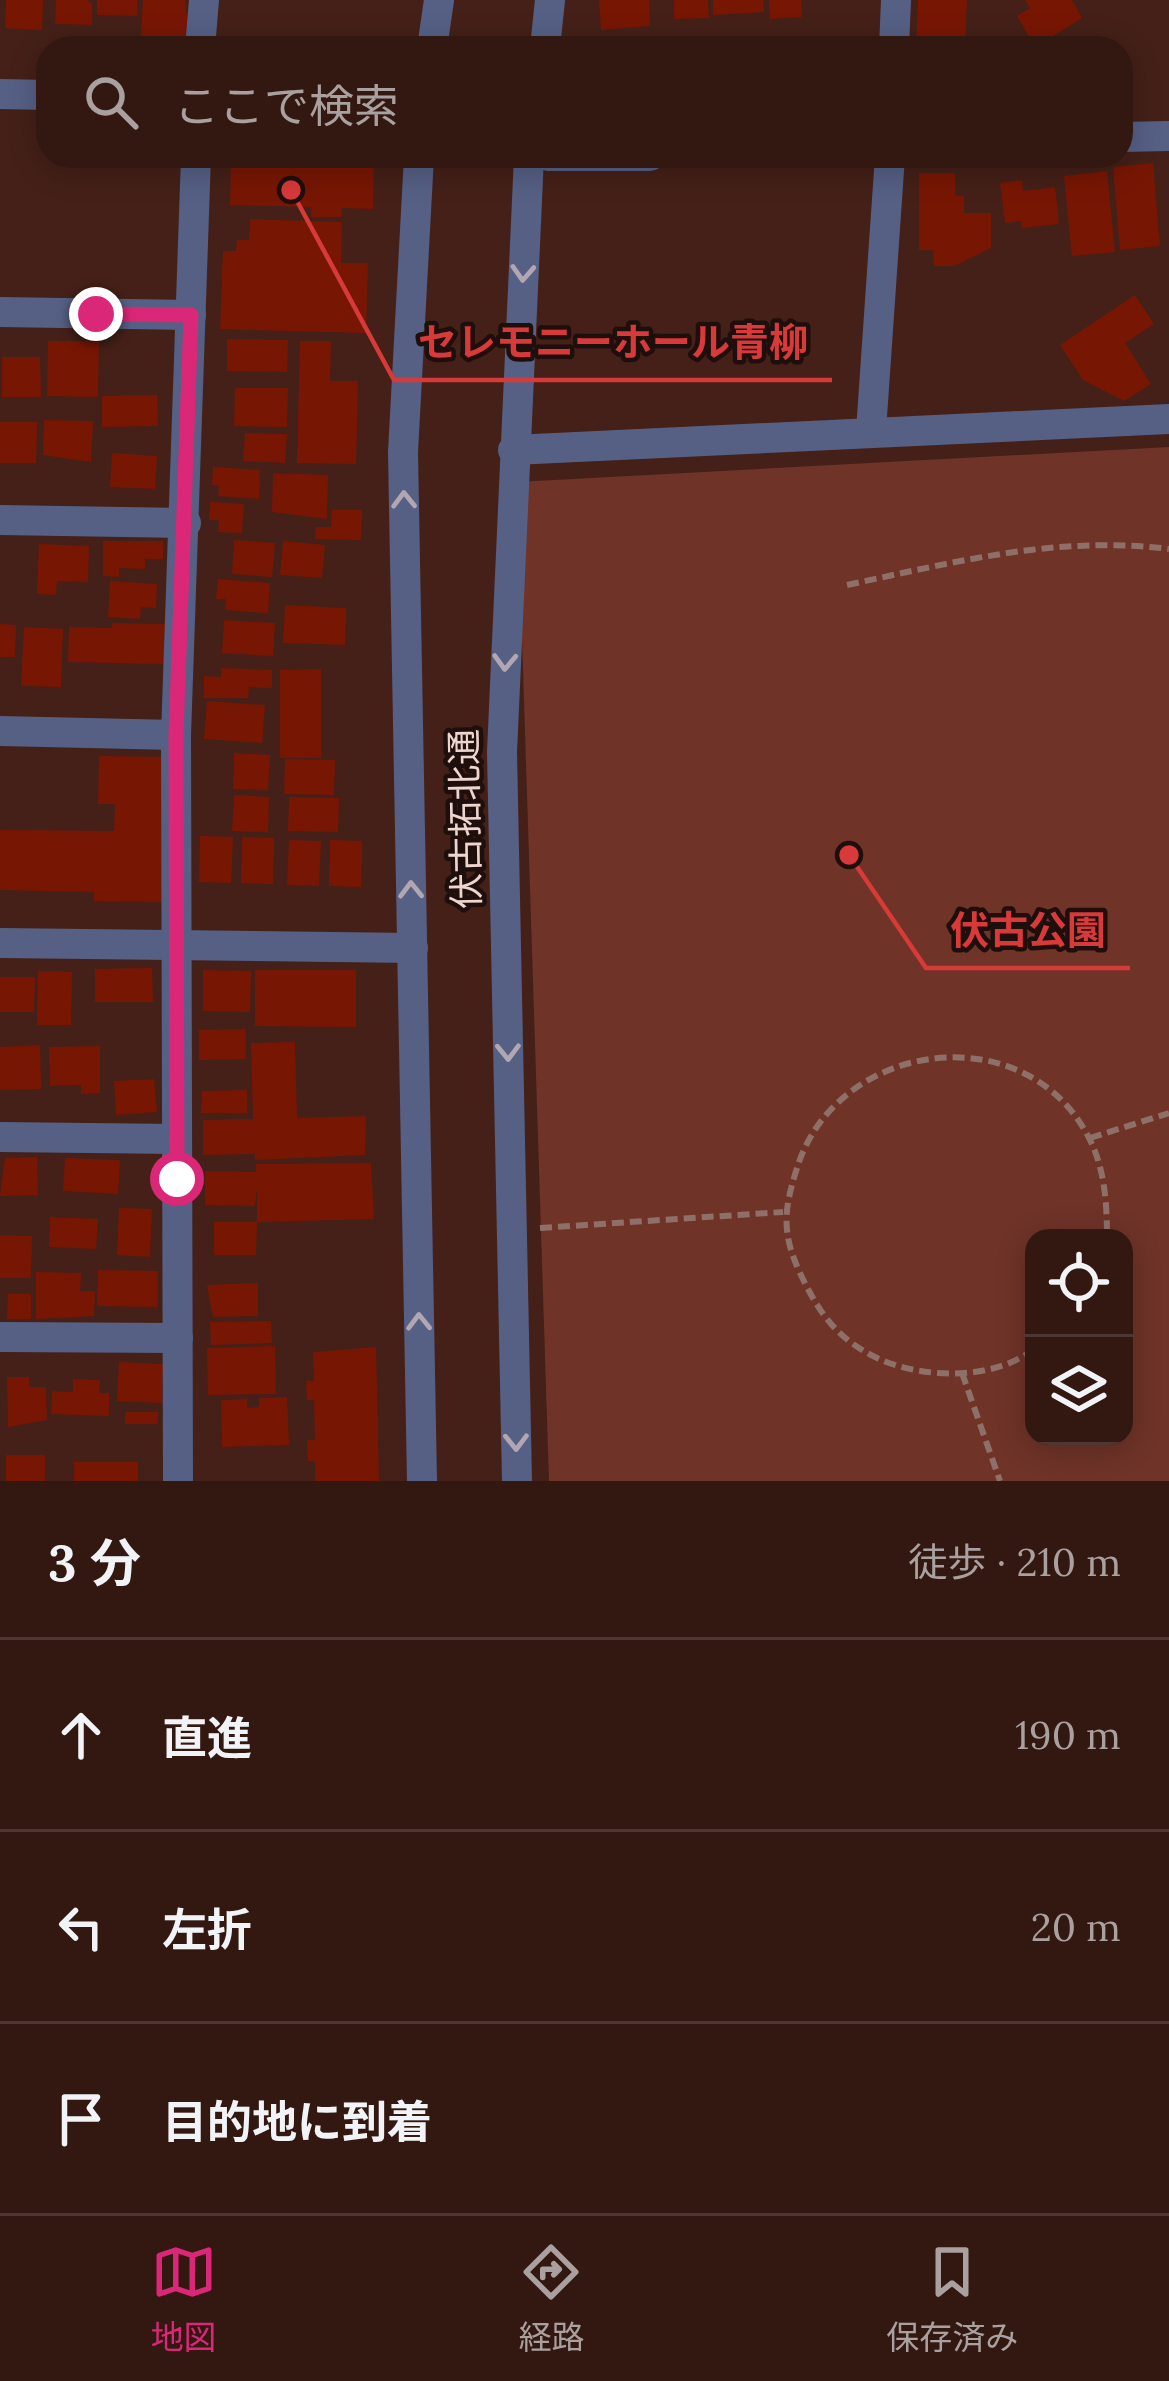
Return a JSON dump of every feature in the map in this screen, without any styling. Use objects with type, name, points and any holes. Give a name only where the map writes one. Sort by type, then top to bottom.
[{"type":"street","points":[[201,36],[205,0]]},
{"type":"street","points":[[434,36],[439,0]]},
{"type":"street","points":[[546,36],[550,0]]},
{"type":"street","points":[[894,36],[896,0]]},
{"type":"street","points":[[0,94],[36,95]]},
{"type":"street","points":[[1133,137],[1169,136]]},
{"type":"street","points":[[178,1481],[176,735],[196,168]]},
{"type":"street","name":"伏古拓北通","points":[[418,168],[403,452],[422,1481]]},
{"type":"street","name":"伏古拓北通","points":[[517,1481],[502,752],[528,168]]},
{"type":"street","points":[[871,430],[889,168]]},
{"type":"street","points":[[0,312],[191,315]]},
{"type":"street","points":[[514,450],[1169,419]]},
{"type":"street","points":[[0,520],[186,523]]},
{"type":"street","points":[[0,730],[176,735]]},
{"type":"street","points":[[0,943],[412,948]]},
{"type":"street","points":[[0,1137],[177,1139]]},
{"type":"street","points":[[0,1337],[178,1338]]},
{"type":"path","points":[[847,585],[1039,545],[1114,542],[1169,549]]},
{"type":"path","points":[[1025,1356],[962,1373],[904,1371],[856,1348],[823,1319],[795,1261],[783,1212],[800,1157],[830,1104],[888,1067],[949,1054],[1010,1068],[1056,1097],[1090,1138],[1107,1195],[1107,1229]]},
{"type":"path","points":[[1090,1138],[1169,1113]]},
{"type":"path","points":[[537,1228],[783,1212]]},
{"type":"path","points":[[962,1373],[1000,1481]]},
{"type":"shaded area","points":[[1169,447],[1169,1481],[549,1481],[517,482]]},
{"type":"building","points":[[6,0],[43,0],[42,30],[5,28]]},
{"type":"building","points":[[56,0],[87,0],[92,4],[92,25],[55,24]]},
{"type":"building","points":[[97,0],[137,0],[137,16],[97,15]]},
{"type":"building","points":[[143,0],[185,0],[189,36],[141,36]]},
{"type":"building","points":[[599,0],[649,0],[650,26],[601,30]]},
{"type":"building","points":[[674,0],[708,0],[709,18],[674,19]]},
{"type":"building","points":[[713,0],[763,0],[764,12],[713,15]]},
{"type":"building","points":[[769,0],[801,0],[802,17],[770,19]]},
{"type":"building","points":[[918,0],[967,0],[966,36],[916,36]]},
{"type":"building","points":[[1025,0],[1072,0],[1082,18],[1053,36],[1029,36],[1017,16],[1030,8]]},
{"type":"building","points":[[1153,163],[1160,246],[1120,250],[1113,168]]},
{"type":"building","points":[[231,168],[374,168],[373,209],[342,208],[341,217],[311,217],[311,207],[230,205]]},
{"type":"building","points":[[1107,171],[1115,252],[1072,256],[1064,176]]},
{"type":"building","points":[[919,173],[955,173],[955,196],[964,196],[964,213],[991,213],[991,248],[954,266],[934,266],[933,250],[919,250]]},
{"type":"building","points":[[1022,180],[1023,191],[1055,187],[1059,224],[1022,228],[1021,221],[1005,223],[1000,183]]},
{"type":"building","points":[[250,219],[342,222],[341,263],[368,263],[366,333],[220,329],[223,251],[236,251],[237,240],[249,240]]},
{"type":"building","points":[[1135,295],[1154,324],[1125,343],[1151,384],[1124,401],[1083,380],[1060,345]]},
{"type":"building","points":[[227,339],[288,340],[287,372],[227,371]]},
{"type":"building","points":[[48,341],[99,341],[98,397],[47,396]]},
{"type":"building","points":[[300,341],[331,341],[330,381],[358,381],[356,464],[297,463]]},
{"type":"building","points":[[2,357],[40,357],[41,397],[2,397]]},
{"type":"building","points":[[235,388],[288,388],[287,427],[234,426]]},
{"type":"building","points":[[157,395],[158,426],[102,427],[102,396]]},
{"type":"building","points":[[44,420],[93,421],[91,462],[43,455]]},
{"type":"building","points":[[0,422],[37,422],[36,463],[0,463]]},
{"type":"building","points":[[245,433],[287,434],[285,463],[243,461]]},
{"type":"building","points":[[112,453],[157,456],[155,489],[110,487]]},
{"type":"building","points":[[213,467],[260,470],[259,499],[218,496],[219,486],[212,485]]},
{"type":"building","points":[[273,473],[328,475],[327,519],[272,512]]},
{"type":"building","points":[[210,502],[244,504],[242,533],[218,532],[219,520],[209,520]]},
{"type":"building","points":[[332,510],[362,510],[361,540],[315,539],[316,527],[331,527]]},
{"type":"building","points":[[234,540],[275,543],[272,577],[232,574]]},
{"type":"building","points":[[103,541],[163,541],[163,559],[145,559],[145,569],[119,568],[119,577],[103,576]]},
{"type":"building","points":[[283,541],[325,545],[322,578],[280,575]]},
{"type":"building","points":[[39,544],[89,546],[88,582],[57,581],[56,595],[37,594]]},
{"type":"building","points":[[218,579],[270,583],[268,613],[225,610],[226,599],[216,599]]},
{"type":"building","points":[[110,581],[157,584],[156,608],[141,607],[140,619],[108,617]]},
{"type":"building","points":[[285,605],[346,608],[345,645],[283,643]]},
{"type":"building","points":[[224,620],[275,623],[273,656],[222,653]]},
{"type":"building","points":[[112,623],[165,624],[164,664],[68,662],[69,627],[112,628]]},
{"type":"building","points":[[0,624],[16,625],[15,657],[0,657]]},
{"type":"building","points":[[24,627],[63,629],[61,687],[21,686]]},
{"type":"building","points":[[221,668],[272,670],[272,688],[249,687],[248,698],[204,698],[204,676],[221,677]]},
{"type":"building","points":[[321,669],[321,758],[280,758],[280,670]]},
{"type":"building","points":[[207,701],[265,705],[262,743],[204,739]]},
{"type":"building","points":[[234,753],[270,755],[268,790],[233,789]]},
{"type":"building","points":[[99,756],[164,757],[162,902],[94,901],[94,892],[0,890],[0,830],[114,831],[115,804],[98,804]]},
{"type":"building","points":[[285,759],[335,760],[334,795],[284,794]]},
{"type":"building","points":[[234,795],[269,797],[268,832],[232,831]]},
{"type":"building","points":[[289,797],[339,798],[338,832],[288,831]]},
{"type":"building","points":[[200,836],[233,837],[231,883],[199,882]]},
{"type":"building","points":[[242,837],[274,838],[273,884],[241,883]]},
{"type":"building","points":[[289,840],[321,841],[319,886],[287,885]]},
{"type":"building","points":[[330,840],[362,841],[361,887],[329,886]]},
{"type":"building","points":[[152,968],[153,1002],[95,1002],[95,969]]},
{"type":"building","points":[[203,970],[251,971],[250,1012],[203,1011]]},
{"type":"building","points":[[255,970],[356,970],[356,1027],[255,1026]]},
{"type":"building","points":[[38,971],[72,972],[71,1025],[37,1025]]},
{"type":"building","points":[[0,977],[35,977],[34,1012],[0,1012]]},
{"type":"building","points":[[246,1029],[246,1059],[199,1060],[199,1030]]},
{"type":"building","points":[[295,1042],[297,1118],[366,1116],[365,1155],[255,1160],[255,1154],[203,1155],[203,1120],[253,1119],[251,1043]]},
{"type":"building","points":[[40,1045],[41,1089],[0,1090],[0,1047]]},
{"type":"building","points":[[100,1046],[100,1093],[81,1094],[81,1085],[50,1086],[49,1047]]},
{"type":"building","points":[[154,1079],[157,1112],[116,1115],[114,1081]]},
{"type":"building","points":[[247,1090],[247,1113],[201,1113],[202,1091]]},
{"type":"building","points":[[37,1157],[38,1195],[0,1196],[5,1158]]},
{"type":"building","points":[[65,1158],[120,1160],[118,1194],[63,1191]]},
{"type":"building","points":[[371,1163],[374,1219],[257,1222],[257,1189],[255,1206],[205,1205],[205,1171],[256,1172],[256,1164]]},
{"type":"building","points":[[119,1208],[152,1209],[150,1257],[117,1255]]},
{"type":"building","points":[[50,1217],[98,1219],[96,1249],[49,1247]]},
{"type":"building","points":[[214,1222],[257,1222],[256,1255],[214,1255]]},
{"type":"building","points":[[0,1235],[32,1236],[31,1278],[0,1278]]},
{"type":"building","points":[[98,1270],[158,1271],[158,1307],[97,1306]]},
{"type":"building","points":[[36,1272],[81,1273],[80,1291],[95,1291],[94,1316],[36,1319]]},
{"type":"building","points":[[258,1283],[258,1316],[213,1317],[207,1285]]},
{"type":"building","points":[[8,1294],[31,1294],[31,1319],[7,1319]]},
{"type":"building","points":[[271,1321],[272,1343],[211,1345],[210,1322]]},
{"type":"building","points":[[275,1346],[276,1394],[208,1395],[207,1348]]},
{"type":"building","points":[[376,1347],[379,1481],[315,1481],[315,1461],[308,1461],[307,1440],[315,1440],[314,1400],[307,1400],[306,1381],[314,1381],[313,1352]]},
{"type":"building","points":[[119,1362],[163,1364],[162,1403],[117,1401]]},
{"type":"building","points":[[7,1377],[29,1377],[29,1387],[46,1387],[47,1420],[8,1427]]},
{"type":"building","points":[[73,1379],[100,1380],[99,1393],[109,1393],[109,1416],[51,1414],[52,1391],[73,1392]]},
{"type":"building","points":[[287,1397],[289,1445],[222,1447],[221,1400],[247,1399],[247,1408],[259,1407],[259,1398]]},
{"type":"building","points":[[125,1412],[158,1412],[158,1424],[125,1424]]},
{"type":"building","points":[[6,1455],[45,1455],[45,1481],[6,1481]]},
{"type":"building","points":[[74,1462],[138,1462],[138,1481],[74,1481]]},
{"type":"place","name":"セレモニーホール青柳","points":[[291,190]]},
{"type":"place","name":"伏古公園","points":[[849,855]]},
{"type":"route","points":[[96,314],[191,315],[176,735],[177,1179]]}]
